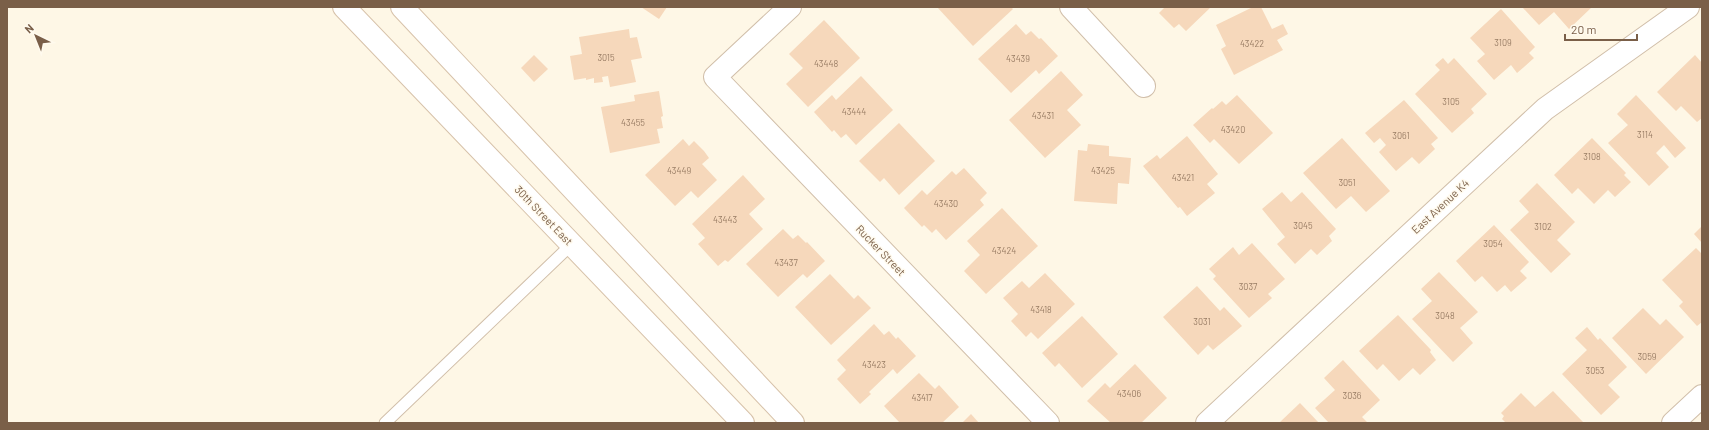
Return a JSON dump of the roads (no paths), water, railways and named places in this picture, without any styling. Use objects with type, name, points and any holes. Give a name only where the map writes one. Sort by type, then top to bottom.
[{"type":"street","name":"30th Street East","points":[[344,7],[743,423]]},
{"type":"street","points":[[402,7],[793,423]]},
{"type":"street","name":"Rucker Street","points":[[790,7],[715,77],[1048,423]]},
{"type":"street","points":[[1071,7],[1144,86]]},
{"type":"street","name":"East Avenue K4","points":[[1207,423],[1545,110],[1688,7]]},
{"type":"street","points":[[1673,423],[1702,396]]},
{"type":"lane","points":[[386,423],[572,244]]}]
